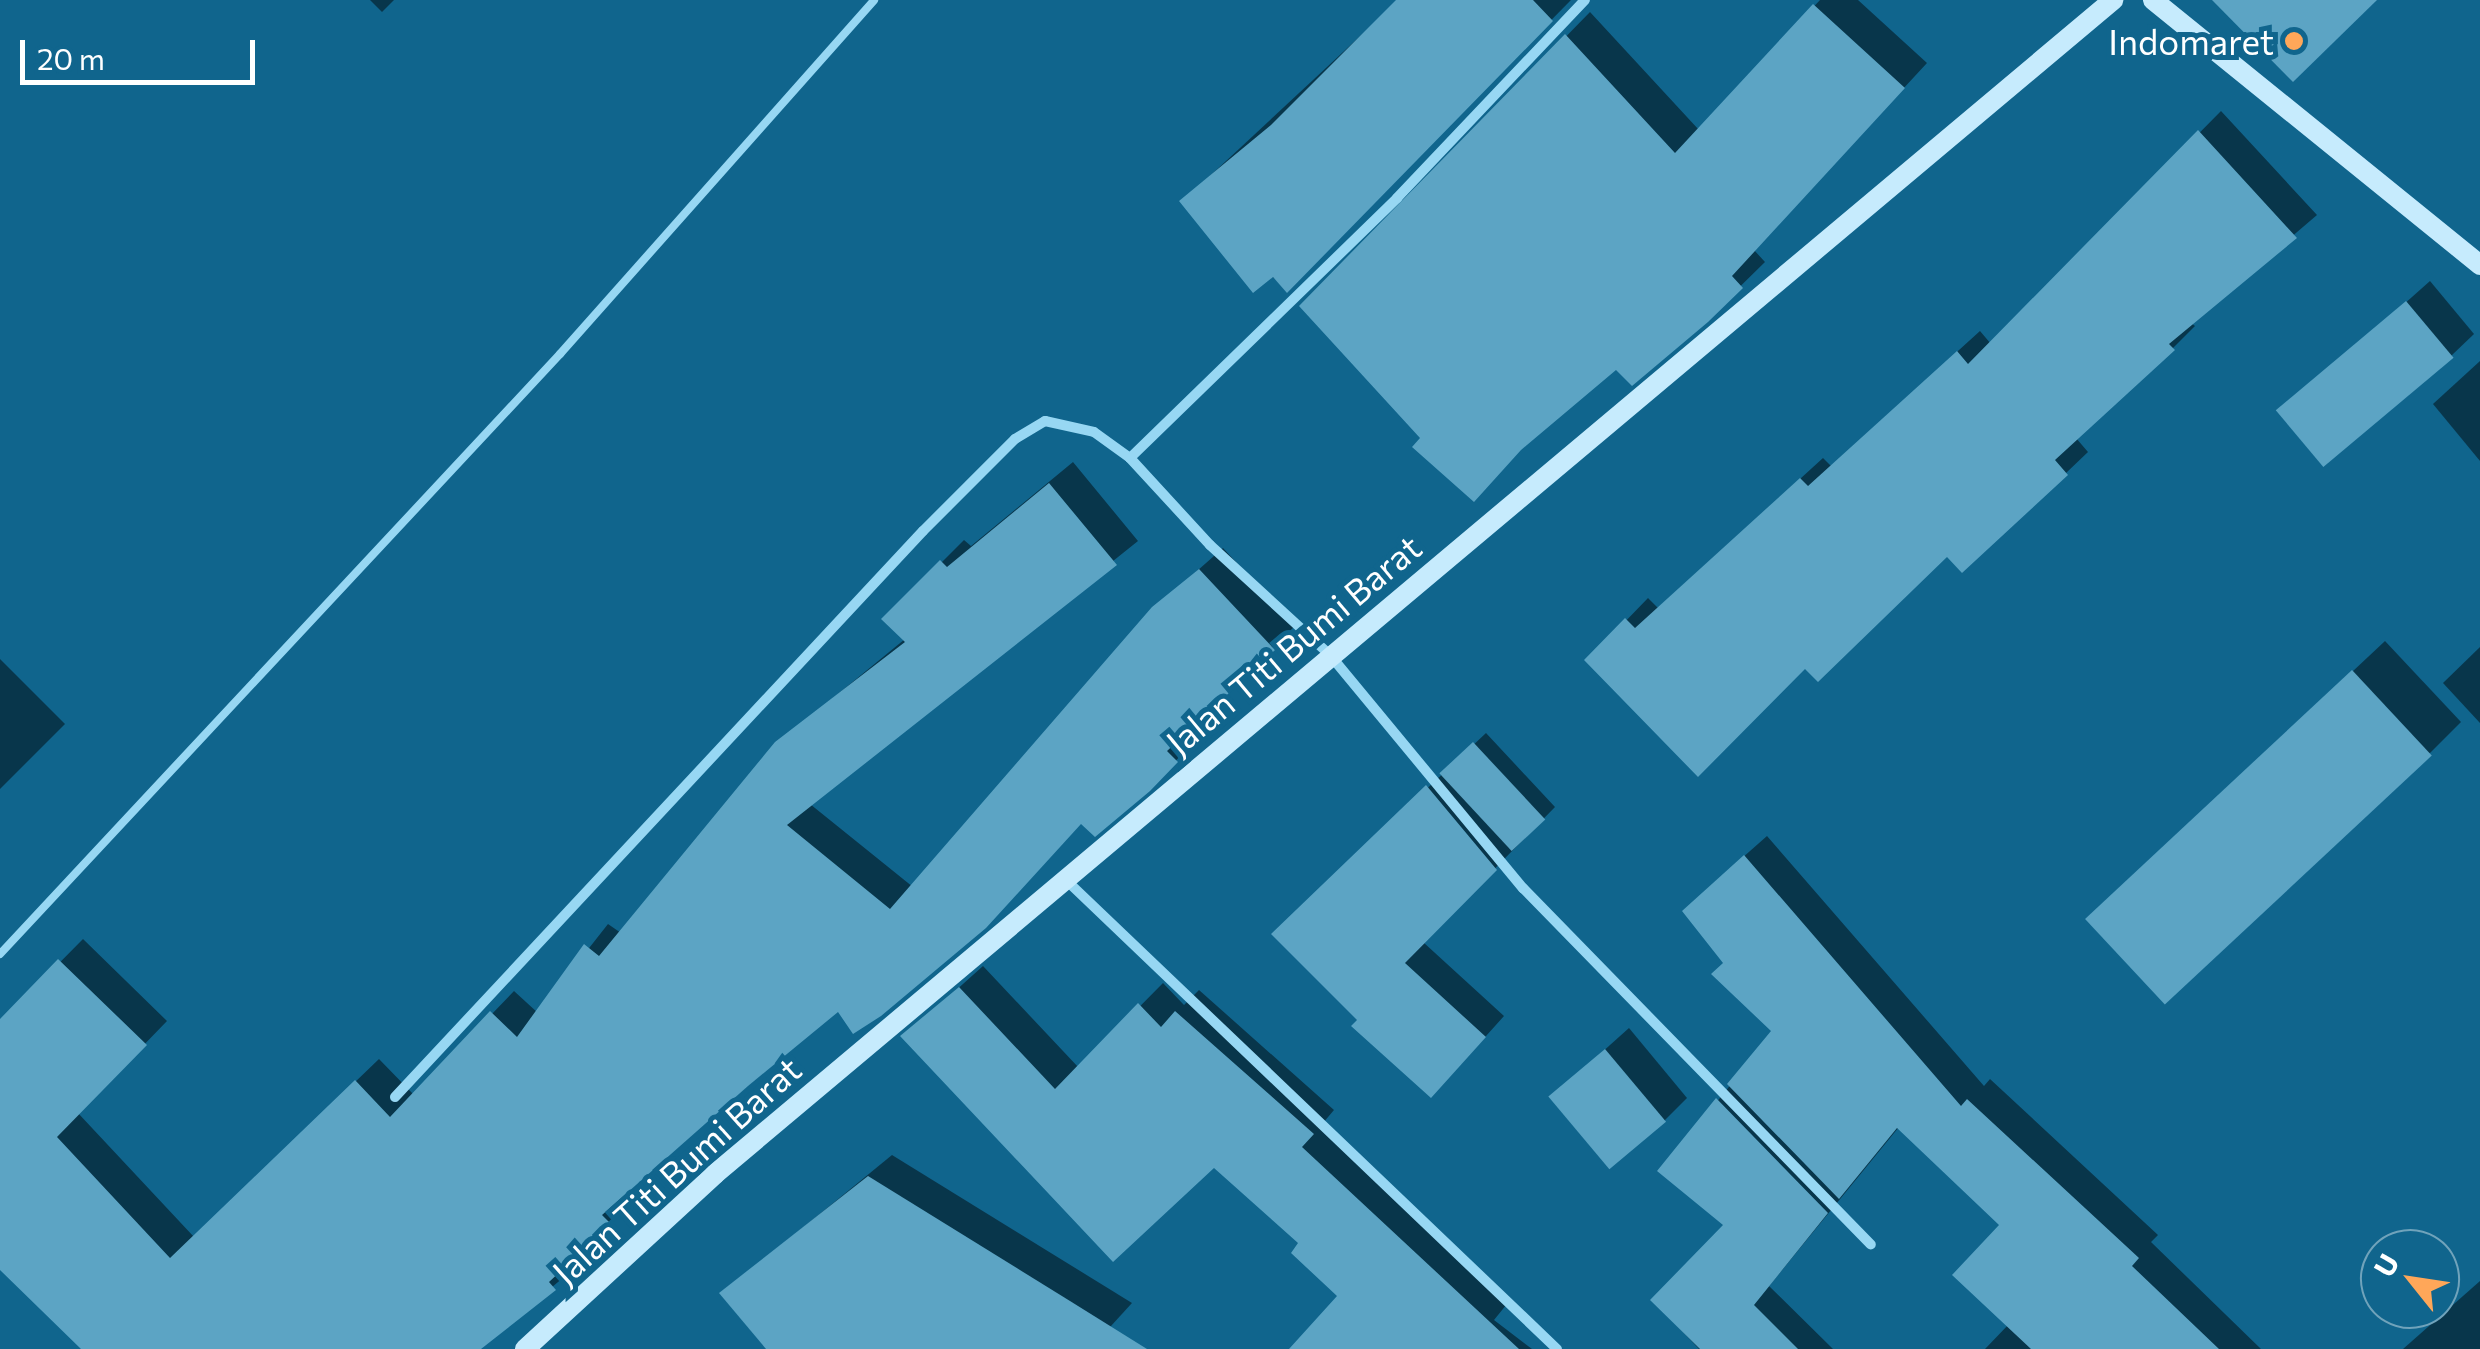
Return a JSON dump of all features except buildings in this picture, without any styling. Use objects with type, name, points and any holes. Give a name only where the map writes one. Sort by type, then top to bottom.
[{"type":"street","points":[[1130,458],[1397,198],[1585,0]]},
{"type":"street","name":"Jalan Titi Bumi Barat","points":[[525,1349],[715,1174],[2114,0]]},
{"type":"street","points":[[2153,0],[2480,265]]},
{"type":"street","points":[[395,1097],[1015,439],[1045,420],[1094,432],[1130,458],[1210,546],[1330,656],[1523,888],[1871,1244]]},
{"type":"street","points":[[1064,878],[1557,1349]]},
{"type":"lane","points":[[0,954],[560,354],[874,0]]},
{"type":"place","name":"Indomaret","points":[[2294,41]]}]
